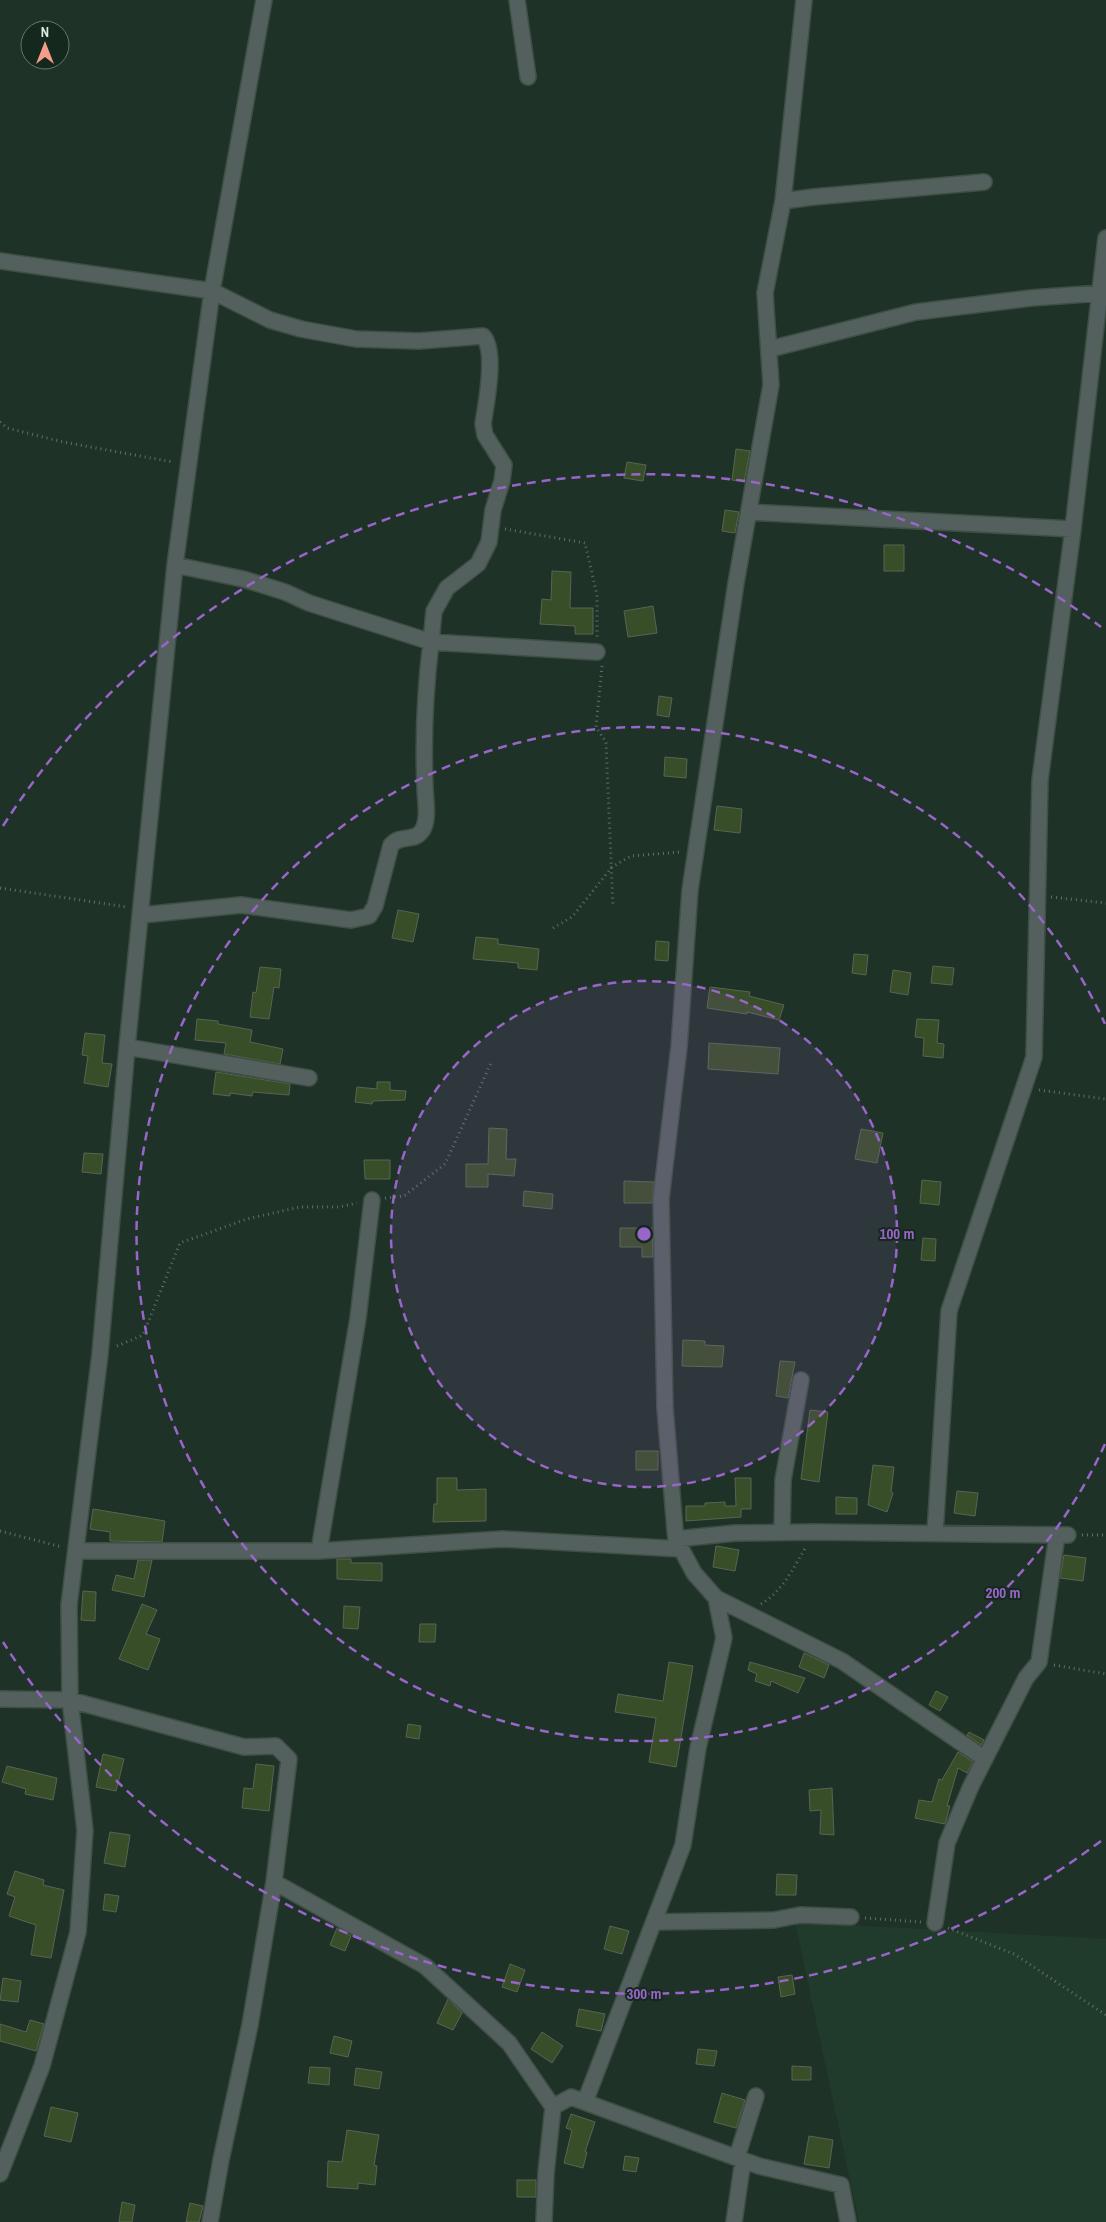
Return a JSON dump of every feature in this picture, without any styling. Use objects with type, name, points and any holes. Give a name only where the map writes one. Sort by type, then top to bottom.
[{"type":"street","points":[[0,2174],[42,2066],[78,1932],[85,1830],[70,1700],[69,1605],[100,1354],[127,1047],[142,912],[175,565],[212,291],[264,0]]},
{"type":"street","points":[[517,0],[528,77]]},
{"type":"street","points":[[804,0],[783,201],[765,293],[771,385],[749,512],[690,890],[679,1047],[661,1198],[665,1408],[679,1544],[694,1573],[716,1598],[842,1661],[985,1759]]},
{"type":"street","points":[[783,201],[984,182]]},
{"type":"street","points":[[935,1534],[949,1312],[1034,1057],[1040,780],[1073,528],[1106,238]]},
{"type":"street","points":[[0,261],[212,291],[270,320],[301,329],[356,339],[418,341],[483,336],[486,339],[490,355],[483,424],[485,436],[504,465],[502,481],[492,510],[489,542],[478,564],[447,588],[434,611],[426,688],[423,749],[426,817],[422,831],[417,836],[396,839],[391,845],[375,906],[369,916],[351,920],[241,905],[142,912]]},
{"type":"street","points":[[770,349],[916,312],[1031,298],[1101,293]]},
{"type":"street","points":[[749,512],[1073,528]]},
{"type":"street","points":[[175,565],[243,579],[285,592],[309,603],[431,642],[597,652]]},
{"type":"street","points":[[127,1047],[309,1078]]},
{"type":"street","points":[[319,1551],[358,1318],[372,1200]]},
{"type":"street","points":[[782,1532],[783,1480],[801,1380]]},
{"type":"street","points":[[77,1551],[319,1551],[502,1539],[679,1544],[735,1533],[782,1532],[1062,1535],[1039,1662],[1026,1678],[971,1786],[947,1843],[935,1923]]},
{"type":"street","points":[[585,2102],[683,1845],[698,1748],[724,1638],[716,1598]]},
{"type":"street","points":[[0,1699],[70,1700],[244,1747],[276,1746],[289,1759],[274,1882],[250,2025],[221,2160],[210,2222]]},
{"type":"street","points":[[274,1882],[425,1966],[509,2043],[553,2107],[546,2173],[544,2222]]},
{"type":"street","points":[[654,1922],[774,1920],[800,1915],[851,1917]]},
{"type":"street","points":[[734,2222],[740,2159],[756,2096]]},
{"type":"street","points":[[553,2107],[571,2097],[740,2159],[841,2185],[848,2222]]},
{"type":"path","points":[[0,422],[7,428],[63,442],[188,464]]},
{"type":"path","points":[[491,527],[585,543],[596,595],[597,652],[603,662],[596,727],[606,742],[613,907]]},
{"type":"path","points":[[553,928],[572,917],[612,867],[631,856],[696,851]]},
{"type":"path","points":[[0,888],[142,912]]},
{"type":"path","points":[[1038,895],[1106,903]]},
{"type":"path","points":[[100,1354],[143,1335],[180,1242],[256,1217],[300,1208],[339,1208],[372,1200],[404,1196],[445,1164],[491,1063]]},
{"type":"path","points":[[1024,1088],[1106,1099]]},
{"type":"path","points":[[0,1531],[77,1551]]},
{"type":"path","points":[[746,1613],[774,1596],[789,1576],[814,1532]]},
{"type":"path","points":[[1062,1535],[1106,1535]]},
{"type":"path","points":[[1039,1662],[1106,1674]]},
{"type":"path","points":[[851,1917],[935,1923],[1014,1954],[1106,2015]]},
{"type":"shaded area","points":[[795,1922],[1106,1939],[1106,2222],[859,2222]]},
{"type":"building","points":[[736,449],[750,451],[744,482],[732,480]]},
{"type":"building","points":[[627,462],[646,465],[643,481],[624,478]]},
{"type":"building","points":[[725,510],[739,512],[735,533],[722,531]]},
{"type":"building","points":[[884,545],[904,545],[904,571],[884,571]]},
{"type":"building","points":[[552,571],[571,572],[570,608],[593,608],[593,634],[575,634],[575,626],[540,624],[542,599],[551,600]]},
{"type":"building","points":[[653,606],[657,633],[628,637],[624,611]]},
{"type":"building","points":[[659,696],[672,698],[669,717],[657,715]]},
{"type":"building","points":[[665,757],[687,759],[686,778],[664,776]]},
{"type":"building","points":[[717,806],[742,809],[740,833],[714,830]]},
{"type":"building","points":[[398,910],[419,914],[413,942],[392,938]]},
{"type":"building","points":[[476,937],[498,939],[498,944],[539,949],[537,970],[518,968],[518,963],[473,959]]},
{"type":"building","points":[[656,941],[669,942],[668,961],[655,960]]},
{"type":"building","points":[[854,954],[868,955],[866,975],[852,973]]},
{"type":"building","points":[[933,966],[954,968],[952,985],[931,983]]},
{"type":"building","points":[[260,967],[281,969],[279,988],[274,987],[269,1019],[250,1017],[253,992],[256,993]]},
{"type":"building","points":[[893,970],[911,973],[908,995],[890,992]]},
{"type":"building","points":[[710,987],[750,992],[749,996],[784,1005],[779,1020],[747,1012],[747,1014],[707,1008]]},
{"type":"building","points":[[197,1019],[218,1021],[218,1024],[252,1030],[250,1042],[283,1049],[280,1064],[224,1054],[226,1043],[195,1040]]},
{"type":"building","points":[[917,1019],[939,1020],[937,1043],[944,1044],[943,1058],[923,1056],[924,1038],[915,1037]]},
{"type":"building","points":[[85,1033],[105,1035],[102,1063],[112,1064],[108,1087],[84,1083],[88,1056],[82,1055]]},
{"type":"building","points":[[709,1043],[780,1048],[778,1074],[708,1069]]},
{"type":"building","points":[[216,1072],[290,1084],[289,1095],[253,1092],[252,1096],[230,1093],[230,1096],[213,1094]]},
{"type":"building","points":[[377,1082],[390,1082],[390,1090],[406,1091],[405,1100],[373,1101],[372,1104],[355,1102],[357,1087],[377,1089]]},
{"type":"building","points":[[489,1128],[507,1129],[506,1159],[516,1159],[514,1176],[488,1174],[488,1187],[466,1187],[466,1164],[488,1164]]},
{"type":"building","points":[[861,1129],[883,1133],[877,1163],[855,1159]]},
{"type":"building","points":[[84,1153],[103,1154],[101,1174],[82,1172]]},
{"type":"building","points":[[364,1160],[390,1160],[390,1179],[365,1179]]},
{"type":"building","points":[[922,1180],[941,1182],[939,1205],[920,1203]]},
{"type":"building","points":[[624,1181],[654,1182],[652,1203],[624,1203]]},
{"type":"building","points":[[524,1191],[553,1194],[552,1209],[523,1206]]},
{"type":"building","points":[[620,1228],[652,1228],[653,1257],[642,1257],[642,1247],[620,1247]]},
{"type":"building","points":[[923,1238],[936,1239],[935,1261],[921,1260]]},
{"type":"building","points":[[683,1340],[705,1341],[705,1345],[724,1346],[722,1367],[682,1366]]},
{"type":"building","points":[[780,1361],[795,1362],[788,1398],[776,1396]]},
{"type":"building","points":[[810,1410],[828,1412],[819,1482],[801,1479]]},
{"type":"building","points":[[636,1451],[658,1451],[658,1470],[636,1470]]},
{"type":"building","points":[[873,1465],[894,1467],[891,1492],[893,1493],[887,1512],[868,1505]]},
{"type":"building","points":[[437,1478],[457,1478],[457,1490],[486,1489],[486,1521],[433,1522],[434,1504],[437,1504]]},
{"type":"building","points":[[735,1478],[751,1478],[751,1509],[741,1509],[741,1517],[686,1521],[686,1506],[705,1506],[705,1503],[725,1502],[725,1506],[736,1506]]},
{"type":"building","points":[[957,1491],[978,1493],[975,1516],[954,1513]]},
{"type":"building","points":[[836,1497],[857,1498],[857,1514],[836,1514]]},
{"type":"building","points":[[93,1509],[165,1521],[162,1542],[110,1541],[110,1532],[90,1529]]},
{"type":"building","points":[[716,1546],[739,1550],[735,1571],[713,1567]]},
{"type":"building","points":[[1064,1555],[1086,1558],[1083,1581],[1060,1578]]},
{"type":"building","points":[[337,1559],[351,1559],[351,1563],[382,1563],[382,1581],[337,1579]]},
{"type":"building","points":[[138,1560],[152,1560],[144,1597],[112,1590],[116,1575],[134,1579]]},
{"type":"building","points":[[83,1591],[96,1592],[95,1621],[81,1620]]},
{"type":"building","points":[[142,1604],[157,1610],[146,1634],[160,1639],[148,1670],[119,1659]]},
{"type":"building","points":[[344,1606],[360,1607],[358,1629],[343,1628]]},
{"type":"building","points":[[420,1624],[436,1624],[435,1642],[419,1642]]},
{"type":"building","points":[[804,1653],[829,1665],[824,1678],[799,1667]]},
{"type":"building","points":[[669,1662],[693,1666],[676,1767],[649,1762],[656,1718],[615,1712],[618,1694],[663,1701]]},
{"type":"building","points":[[750,1662],[805,1678],[798,1693],[771,1681],[770,1686],[755,1681],[757,1674],[748,1670]]},
{"type":"building","points":[[936,1691],[948,1697],[940,1711],[929,1705]]},
{"type":"building","points":[[408,1724],[421,1726],[419,1739],[406,1737]]},
{"type":"building","points":[[969,1732],[984,1740],[981,1745],[967,1735]]},
{"type":"building","points":[[958,1752],[973,1762],[967,1773],[958,1768],[947,1806],[950,1806],[945,1824],[915,1818],[919,1800],[932,1802],[939,1779],[942,1780]]},
{"type":"building","points":[[103,1754],[124,1759],[116,1791],[96,1787]]},
{"type":"building","points":[[256,1764],[274,1766],[269,1811],[242,1808],[244,1788],[253,1789]]},
{"type":"building","points":[[7,1766],[57,1778],[53,1800],[25,1794],[26,1789],[2,1782]]},
{"type":"building","points":[[832,1788],[834,1835],[820,1834],[821,1810],[810,1811],[809,1790]]},
{"type":"building","points":[[110,1832],[130,1835],[125,1867],[104,1863]]},
{"type":"building","points":[[15,1871],[44,1880],[43,1885],[64,1890],[51,1958],[31,1955],[36,1925],[9,1916],[15,1897],[7,1894]]},
{"type":"building","points":[[777,1874],[797,1875],[796,1895],[776,1895]]},
{"type":"building","points":[[105,1894],[119,1896],[116,1912],[103,1910]]},
{"type":"building","points":[[610,1926],[629,1931],[622,1954],[604,1949]]},
{"type":"building","points":[[337,1928],[351,1936],[345,1951],[330,1945]]},
{"type":"building","points":[[510,1964],[525,1970],[517,1992],[502,1987]]},
{"type":"building","points":[[792,1975],[795,1994],[781,1997],[778,1977]]},
{"type":"building","points":[[3,1978],[21,1981],[18,2002],[0,2000]]},
{"type":"building","points":[[448,1999],[462,2013],[453,2030],[437,2023]]},
{"type":"building","points":[[579,2009],[605,2014],[601,2031],[576,2026]]},
{"type":"building","points":[[30,2020],[44,2024],[36,2051],[0,2041],[0,2024],[26,2032]]},
{"type":"building","points":[[542,2032],[563,2046],[552,2063],[531,2049]]},
{"type":"building","points":[[334,2036],[352,2041],[348,2057],[330,2053]]},
{"type":"building","points":[[698,2049],[717,2051],[714,2066],[696,2064]]},
{"type":"building","points":[[792,2066],[811,2067],[811,2080],[792,2080]]},
{"type":"building","points":[[310,2067],[330,2068],[329,2085],[308,2083]]},
{"type":"building","points":[[356,2068],[382,2072],[379,2089],[354,2085]]},
{"type":"building","points":[[722,2093],[745,2100],[736,2128],[714,2122]]},
{"type":"building","points":[[51,2107],[78,2113],[71,2142],[44,2136]]},
{"type":"building","points":[[571,2114],[595,2122],[585,2152],[587,2152],[583,2168],[564,2163],[572,2130],[566,2128]]},
{"type":"building","points":[[347,2130],[379,2135],[374,2165],[377,2166],[375,2185],[358,2183],[358,2189],[327,2187],[328,2161],[342,2162]]},
{"type":"building","points":[[809,2136],[833,2140],[829,2168],[804,2164]]},
{"type":"building","points":[[625,2156],[639,2158],[636,2172],[623,2170]]},
{"type":"building","points":[[517,2180],[536,2180],[536,2197],[517,2197]]},
{"type":"building","points":[[122,2202],[135,2205],[132,2222],[119,2222]]},
{"type":"building","points":[[190,2203],[203,2206],[199,2222],[186,2222]]}]
